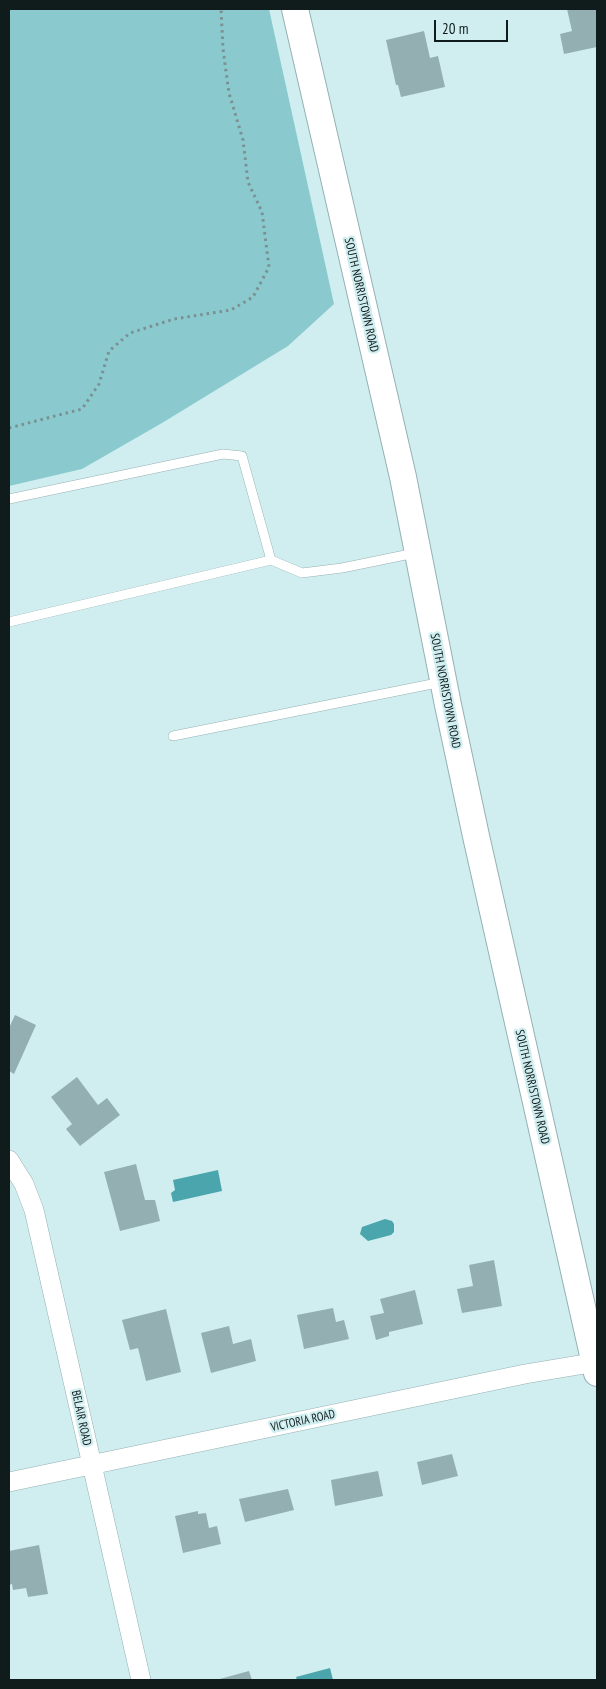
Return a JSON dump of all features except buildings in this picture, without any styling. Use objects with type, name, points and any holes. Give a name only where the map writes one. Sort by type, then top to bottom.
[{"type":"street","name":"SOUTH NORRISTOWN ROAD","points":[[294,9],[403,477],[443,682],[478,845],[596,1366]]},
{"type":"street","name":"BELAIR ROAD","points":[[9,1160],[24,1184],[34,1210],[141,1680]]},
{"type":"street","name":"VICTORIA ROAD","points":[[9,1482],[525,1374],[596,1366]]},
{"type":"lane","points":[[9,498],[223,454],[242,456],[271,560]]},
{"type":"lane","points":[[9,622],[271,560],[302,573],[342,568],[418,553]]},
{"type":"lane","points":[[172,736],[443,682]]},
{"type":"path","points":[[9,428],[82,409],[99,384],[109,351],[130,333],[174,319],[231,310],[253,297],[269,267],[262,212],[248,182],[243,140],[229,93],[223,49],[221,9]]},
{"type":"shaded area","points":[[9,9],[269,9],[334,304],[288,346],[162,423],[82,469],[9,486]]},
{"type":"shaded area","points":[[218,1170],[222,1191],[173,1202],[171,1193],[175,1190],[173,1180]]},
{"type":"shaded area","points":[[385,1219],[392,1221],[394,1224],[394,1232],[391,1235],[368,1241],[360,1234],[362,1227]]},
{"type":"shaded area","points":[[330,1668],[333,1680],[297,1680],[296,1677]]}]
